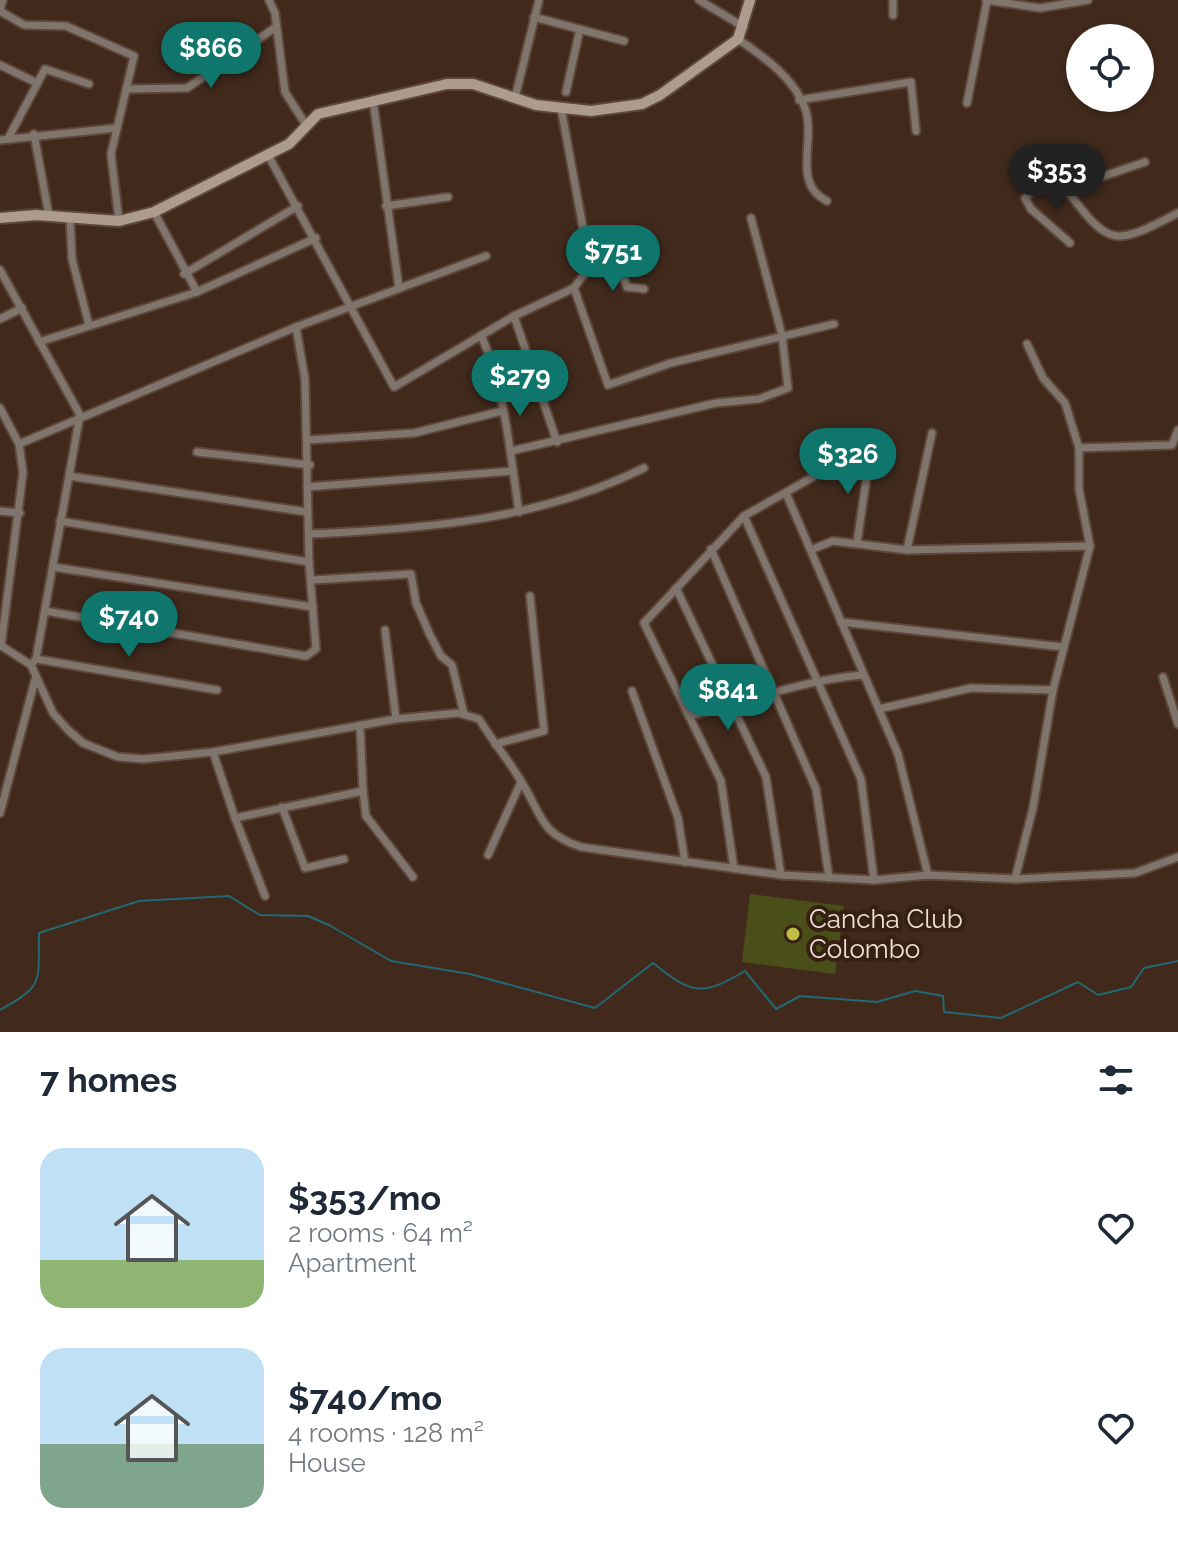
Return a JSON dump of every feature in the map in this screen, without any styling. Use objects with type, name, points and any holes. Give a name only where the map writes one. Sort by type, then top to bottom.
[{"type":"street","points":[[3,0],[0,10],[24,25],[66,26],[134,56],[111,154],[111,176],[119,221]]},
{"type":"street","points":[[269,0],[285,92],[306,125]]},
{"type":"street","points":[[515,98],[539,0]]},
{"type":"street","points":[[699,0],[744,27]]},
{"type":"street","points":[[0,218],[49,216],[119,221],[154,212],[289,144],[318,114],[460,83],[561,108],[591,111],[642,104],[669,90],[738,39],[750,0]]},
{"type":"street","points":[[893,0],[893,15]]},
{"type":"street","points":[[967,103],[986,0],[1040,8],[1088,0]]},
{"type":"street","points":[[534,17],[624,41]]},
{"type":"street","points":[[126,89],[187,88],[276,27]]},
{"type":"street","points":[[566,92],[580,29]]},
{"type":"street","points":[[738,39],[785,76],[805,110],[807,178],[815,195],[827,201]]},
{"type":"street","points":[[0,65],[37,83]]},
{"type":"street","points":[[9,137],[45,69],[89,84]]},
{"type":"street","points":[[799,100],[911,82],[916,131]]},
{"type":"street","points":[[373,100],[399,288]]},
{"type":"street","points":[[267,153],[316,238],[394,387],[514,316],[574,288],[590,266],[561,108]]},
{"type":"street","points":[[0,140],[34,134],[117,128]]},
{"type":"street","points":[[34,134],[49,216]]},
{"type":"street","points":[[1070,243],[1031,209],[1025,198],[1035,189],[1066,189],[1145,162]]},
{"type":"street","points":[[1066,189],[1097,228],[1113,238],[1130,236],[1178,213]]},
{"type":"street","points":[[386,206],[448,197]]},
{"type":"street","points":[[184,274],[298,206]]},
{"type":"street","points":[[154,212],[184,274],[197,292]]},
{"type":"street","points":[[70,218],[72,259],[89,325]]},
{"type":"street","points":[[511,451],[716,403],[759,399],[788,388],[782,335],[751,218]]},
{"type":"street","points":[[39,342],[197,292],[316,238]]},
{"type":"street","points":[[19,444],[80,415],[296,327],[486,256]]},
{"type":"street","points":[[590,266],[621,271],[627,287],[644,289]]},
{"type":"street","points":[[0,270],[80,415],[33,662],[53,713],[68,730],[99,751],[143,759],[213,752],[396,719],[464,714],[479,719],[521,782],[538,817],[562,841],[581,847],[781,875],[874,880],[928,875],[1015,879],[1135,873],[1178,857]]},
{"type":"street","points":[[574,288],[608,385],[671,363],[834,324]]},
{"type":"street","points":[[0,319],[22,308]]},
{"type":"street","points":[[514,316],[557,442]]},
{"type":"street","points":[[45,611],[306,656],[316,649],[307,512],[310,465],[302,349],[296,327]]},
{"type":"street","points":[[481,335],[490,355],[511,451],[519,512]]},
{"type":"street","points":[[1015,879],[1033,808],[1053,690],[1090,546],[1079,489],[1079,448],[1065,403],[1043,378],[1027,344]]},
{"type":"street","points":[[0,408],[19,444],[23,473],[0,645],[33,662],[217,690]]},
{"type":"street","points":[[308,440],[414,433],[502,411]]},
{"type":"street","points":[[1079,448],[1175,444],[1178,430]]},
{"type":"street","points":[[907,550],[932,433]]},
{"type":"street","points":[[197,452],[310,465]]},
{"type":"street","points":[[857,543],[870,454]]},
{"type":"street","points":[[310,534],[423,529],[519,512],[575,499],[644,468]]},
{"type":"street","points":[[307,487],[513,471]]},
{"type":"street","points":[[69,476],[307,512]]},
{"type":"street","points":[[734,869],[721,781],[644,623],[744,516],[813,477]]},
{"type":"street","points":[[786,493],[813,549],[862,675],[898,754],[928,875]]},
{"type":"street","points":[[0,511],[20,513]]},
{"type":"street","points":[[744,516],[819,678],[861,779],[874,880]]},
{"type":"street","points":[[60,521],[309,562]]},
{"type":"street","points":[[813,549],[833,541],[907,550],[1090,546]]},
{"type":"street","points":[[711,549],[816,789],[829,878]]},
{"type":"street","points":[[53,567],[313,607]]},
{"type":"street","points":[[312,580],[411,574],[416,603],[430,635],[441,656],[452,665],[464,714]]},
{"type":"street","points":[[676,588],[766,777],[781,875]]},
{"type":"street","points":[[495,744],[544,731],[530,596]]},
{"type":"street","points":[[841,622],[1063,647]]},
{"type":"street","points":[[385,630],[396,719]]},
{"type":"street","points":[[689,716],[776,694],[819,678],[862,675]]},
{"type":"street","points":[[0,813],[36,676]]},
{"type":"street","points":[[1163,677],[1178,724]]},
{"type":"street","points":[[879,709],[971,688],[1053,690]]},
{"type":"street","points":[[632,691],[678,818],[685,862]]},
{"type":"street","points":[[360,725],[366,816],[413,877]]},
{"type":"street","points":[[213,752],[265,896]]},
{"type":"street","points":[[488,855],[521,782]]},
{"type":"street","points":[[235,818],[363,791]]},
{"type":"street","points":[[282,807],[305,868],[344,859]]},
{"type":"green space","name":"Cancha Club Colombo","points":[[750,894],[844,906],[835,974],[742,962]]},
{"type":"waterway","points":[[0,1010],[32,988],[38,972],[39,933],[139,901],[229,896],[260,915],[308,916],[391,961],[470,974],[595,1008],[653,963],[678,981],[697,988],[718,985],[745,971],[776,1009],[800,996],[877,1002],[915,991],[943,996],[944,1012],[1001,1018],[1078,982],[1098,995],[1131,987],[1144,968],[1178,961]]},
{"type":"place","name":"Cancha Club Colombo","points":[[793,934]]}]
